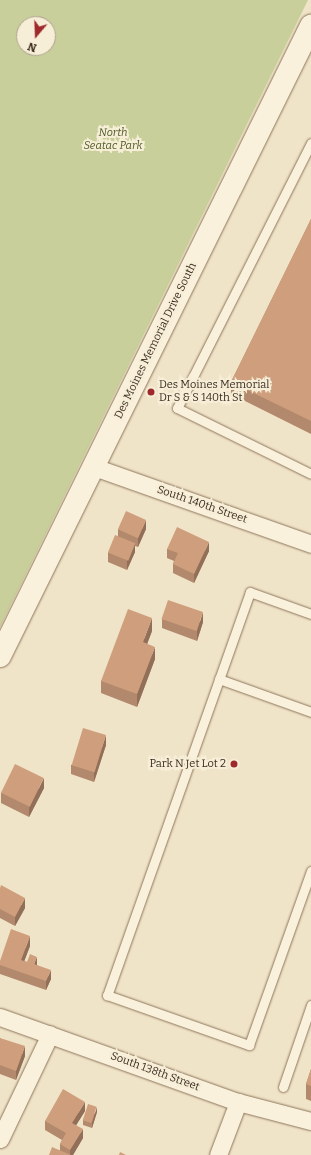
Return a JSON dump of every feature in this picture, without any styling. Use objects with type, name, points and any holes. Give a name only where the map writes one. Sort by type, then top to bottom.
[{"type":"main road","name":"Des Moines Memorial Drive South","points":[[0,656],[311,26]]},
{"type":"street","name":"South 140th Street","points":[[94,467],[311,544]]},
{"type":"street","name":"South 138th Street","points":[[0,1018],[50,1034],[238,1102],[311,1121]]},
{"type":"street","points":[[0,1139],[50,1034]]},
{"type":"street","points":[[218,1155],[238,1102]]},
{"type":"lane","points":[[311,143],[177,408],[311,474]]},
{"type":"lane","points":[[311,614],[250,592],[107,995],[249,1045],[311,871]]},
{"type":"lane","points":[[219,679],[311,712]]},
{"type":"lane","points":[[283,1087],[311,1005]]},
{"type":"green space","name":"North Seatac Park","points":[[0,0],[308,0],[0,627]]},
{"type":"building","points":[[311,219],[311,421],[231,382]]},
{"type":"building","points":[[126,511],[146,520],[138,538],[118,529]]},
{"type":"building","points":[[177,527],[209,542],[194,574],[173,564],[178,553],[167,549]]},
{"type":"building","points":[[115,535],[135,543],[128,561],[108,553]]},
{"type":"building","points":[[168,600],[203,612],[196,631],[161,619]]},
{"type":"building","points":[[128,609],[152,618],[143,642],[155,647],[137,694],[101,681]]},
{"type":"building","points":[[83,728],[106,735],[95,772],[72,765]]},
{"type":"building","points":[[15,764],[44,778],[30,807],[1,793]]},
{"type":"building","points":[[1,885],[25,898],[15,917],[0,909]]},
{"type":"building","points":[[11,929],[30,936],[21,960],[27,962],[30,954],[37,957],[34,964],[51,970],[46,981],[0,965]]},
{"type":"building","points":[[0,1038],[25,1046],[16,1071],[0,1065]]},
{"type":"building","points":[[311,1069],[311,1086],[306,1084]]},
{"type":"building","points":[[63,1089],[85,1102],[72,1123],[83,1129],[70,1150],[60,1144],[66,1133],[45,1121]]},
{"type":"building","points":[[88,1104],[97,1107],[91,1123],[83,1120]]},
{"type":"building","points":[[52,1147],[71,1155],[49,1155]]},
{"type":"building","points":[[120,1152],[126,1155],[119,1155]]},
{"type":"place","name":"Des Moines Memorial Dr S & S 140th St","points":[[151,392]]},
{"type":"place","name":"Park N Jet Lot 2","points":[[234,764]]}]
